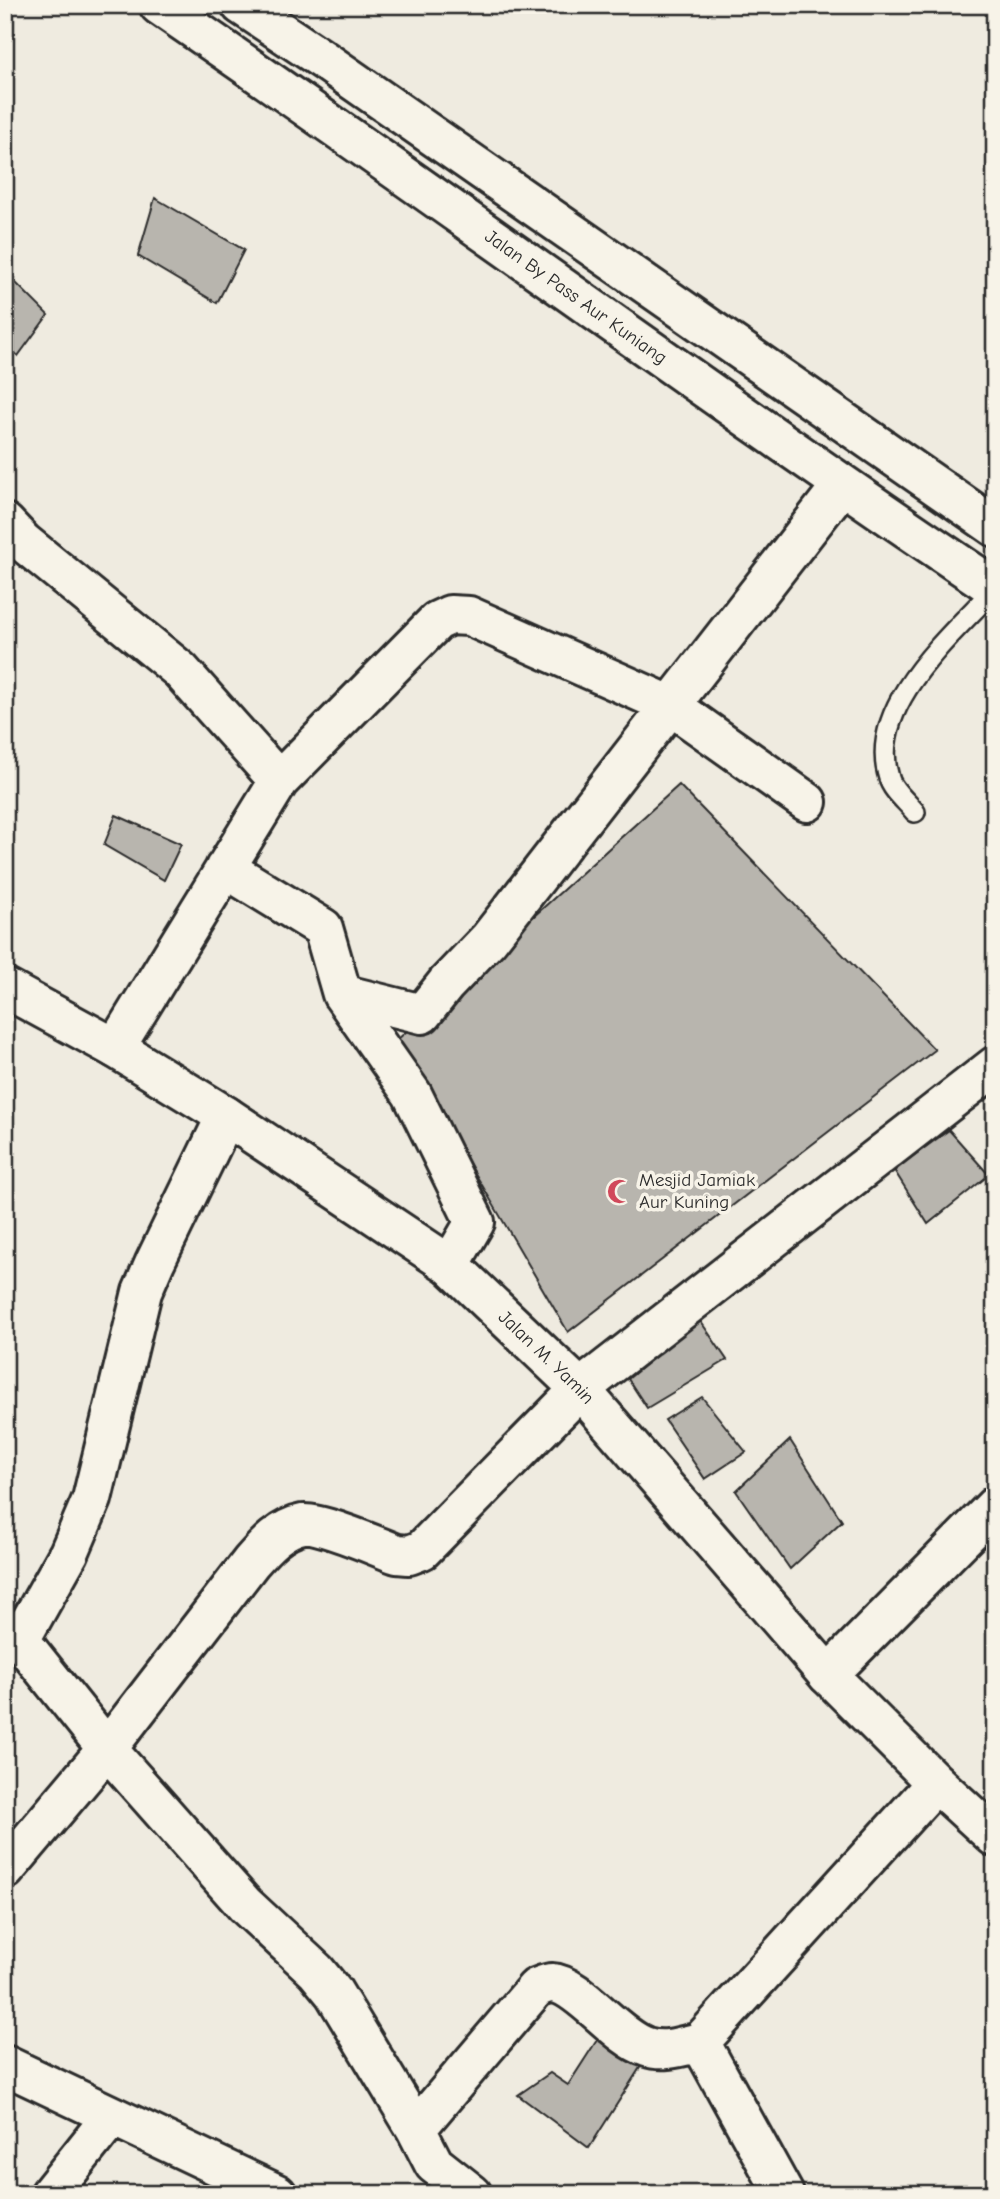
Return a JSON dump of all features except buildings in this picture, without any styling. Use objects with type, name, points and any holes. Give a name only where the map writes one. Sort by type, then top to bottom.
[{"type":"main road","name":"Jalan By Pass Aur Kuniang","points":[[159,5],[360,143],[505,250],[995,588]]},
{"type":"main road","points":[[241,5],[389,105],[981,518],[942,552]]},
{"type":"main road","points":[[360,143],[389,105]]},
{"type":"main road","points":[[341,994],[422,1014],[489,939],[842,485]]},
{"type":"main road","points":[[5,523],[23,542],[180,670],[279,781]]},
{"type":"main road","points":[[115,1048],[279,781],[437,621],[450,615],[469,616],[670,705],[807,802]]},
{"type":"main road","points":[[225,868],[323,928],[341,994],[412,1094],[475,1222],[450,1265]]},
{"type":"main road","name":"Jalan M. Yamin","points":[[5,988],[115,1048],[226,1116],[450,1265],[580,1389],[828,1675],[936,1783],[995,1837]]},
{"type":"main road","points":[[5,1870],[107,1749],[270,1541],[304,1524],[318,1526],[397,1554],[409,1555],[422,1549],[580,1389],[995,1066]]},
{"type":"main road","points":[[226,1116],[142,1292],[92,1499],[83,1524],[13,1634],[107,1749],[244,1905],[316,1971],[334,1993],[416,2129],[434,2164],[472,2194]]},
{"type":"main road","points":[[828,1675],[995,1506]]},
{"type":"main road","points":[[416,2129],[536,1988],[545,1984],[553,1983],[572,1992],[631,2040],[648,2048],[666,2050],[700,2042],[936,1783]]},
{"type":"main road","points":[[700,2042],[784,2194]]},
{"type":"main road","points":[[5,2065],[277,2194]]},
{"type":"main road","points":[[50,2194],[112,2116]]},
{"type":"lane","points":[[915,812],[889,780],[885,754],[890,719],[914,677],[995,588]]},
{"type":"place","name":"Mesjid Jamiak Aur Kuning","points":[[619,1191]]}]
